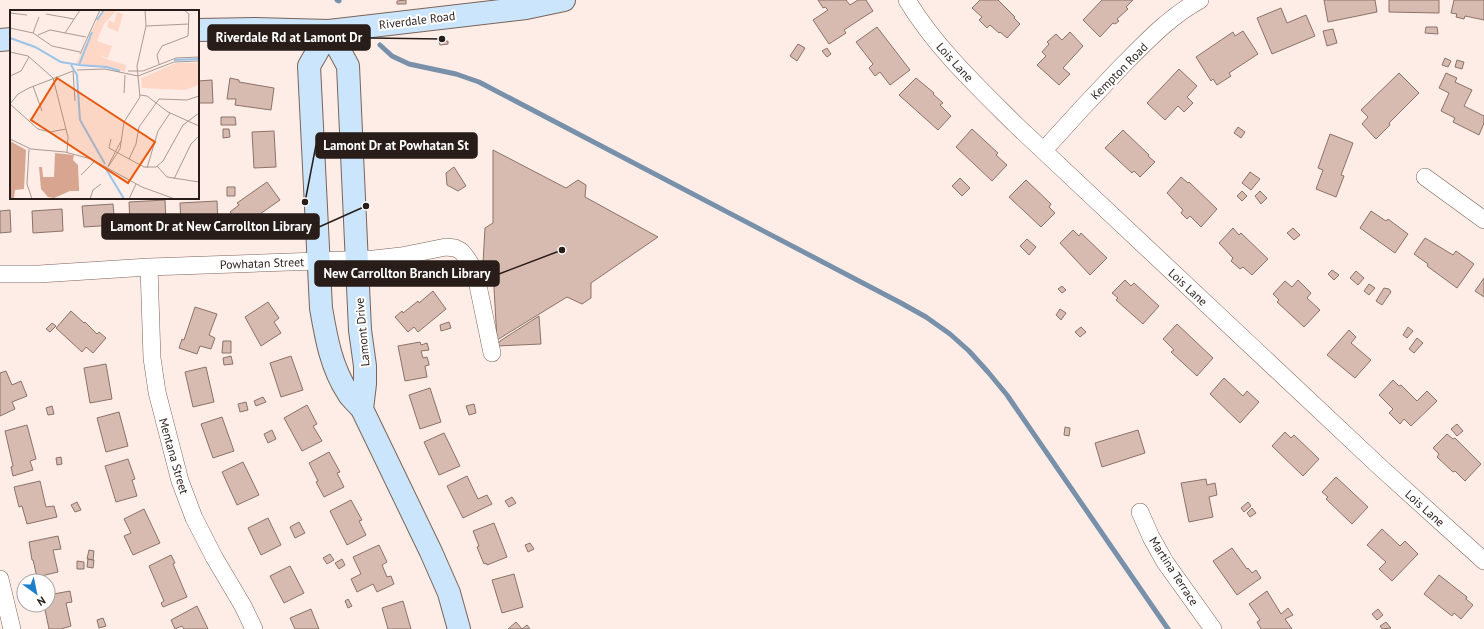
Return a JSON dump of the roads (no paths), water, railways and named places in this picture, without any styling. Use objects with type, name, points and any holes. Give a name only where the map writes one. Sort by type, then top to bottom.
[{"type":"street","name":"Riverdale Road","points":[[199,30],[255,29],[329,31],[500,5],[526,8],[564,0]]},
{"type":"street","name":"Lois Lane","points":[[907,0],[927,30],[961,69],[1016,125],[1323,414],[1484,560]]},
{"type":"street","name":"Kempton Road","points":[[1044,150],[1134,55],[1167,23],[1200,0]]},
{"type":"street","name":"Lamont Drive","points":[[329,31],[348,66],[360,330],[365,366],[365,384],[362,408]]},
{"type":"street","points":[[329,31],[309,66],[321,308],[327,342],[337,372],[348,394],[362,408],[431,552],[449,593],[460,629]]},
{"type":"street","points":[[1425,177],[1484,220]]},
{"type":"street","name":"Powhatan Street","points":[[0,274],[39,274],[149,267],[357,260],[401,256],[446,247],[455,248],[461,251],[466,257],[474,271],[492,353]]},
{"type":"street","name":"Mentana Street","points":[[149,267],[152,358],[156,385],[169,444],[180,481],[194,518],[210,550],[243,606],[254,629]]},
{"type":"street","name":"Martina Terrace","points":[[1140,512],[1151,537],[1165,562],[1213,629]]},
{"type":"street","points":[[0,579],[12,629]]},
{"type":"waterway","points":[[380,45],[392,56],[409,64],[456,74],[479,82],[901,303],[926,317],[950,334],[969,351],[1007,395],[1168,629]]},
{"type":"place","name":"Riverdale Rd at Lamont Dr","points":[[442,39]]},
{"type":"place","name":"Lamont Dr at Powhatan St","points":[[305,202]]},
{"type":"place","name":"Lamont Dr at New Carrollton Library","points":[[366,206]]},
{"type":"place","name":"New Carrollton Branch Library","points":[[562,250]]}]
